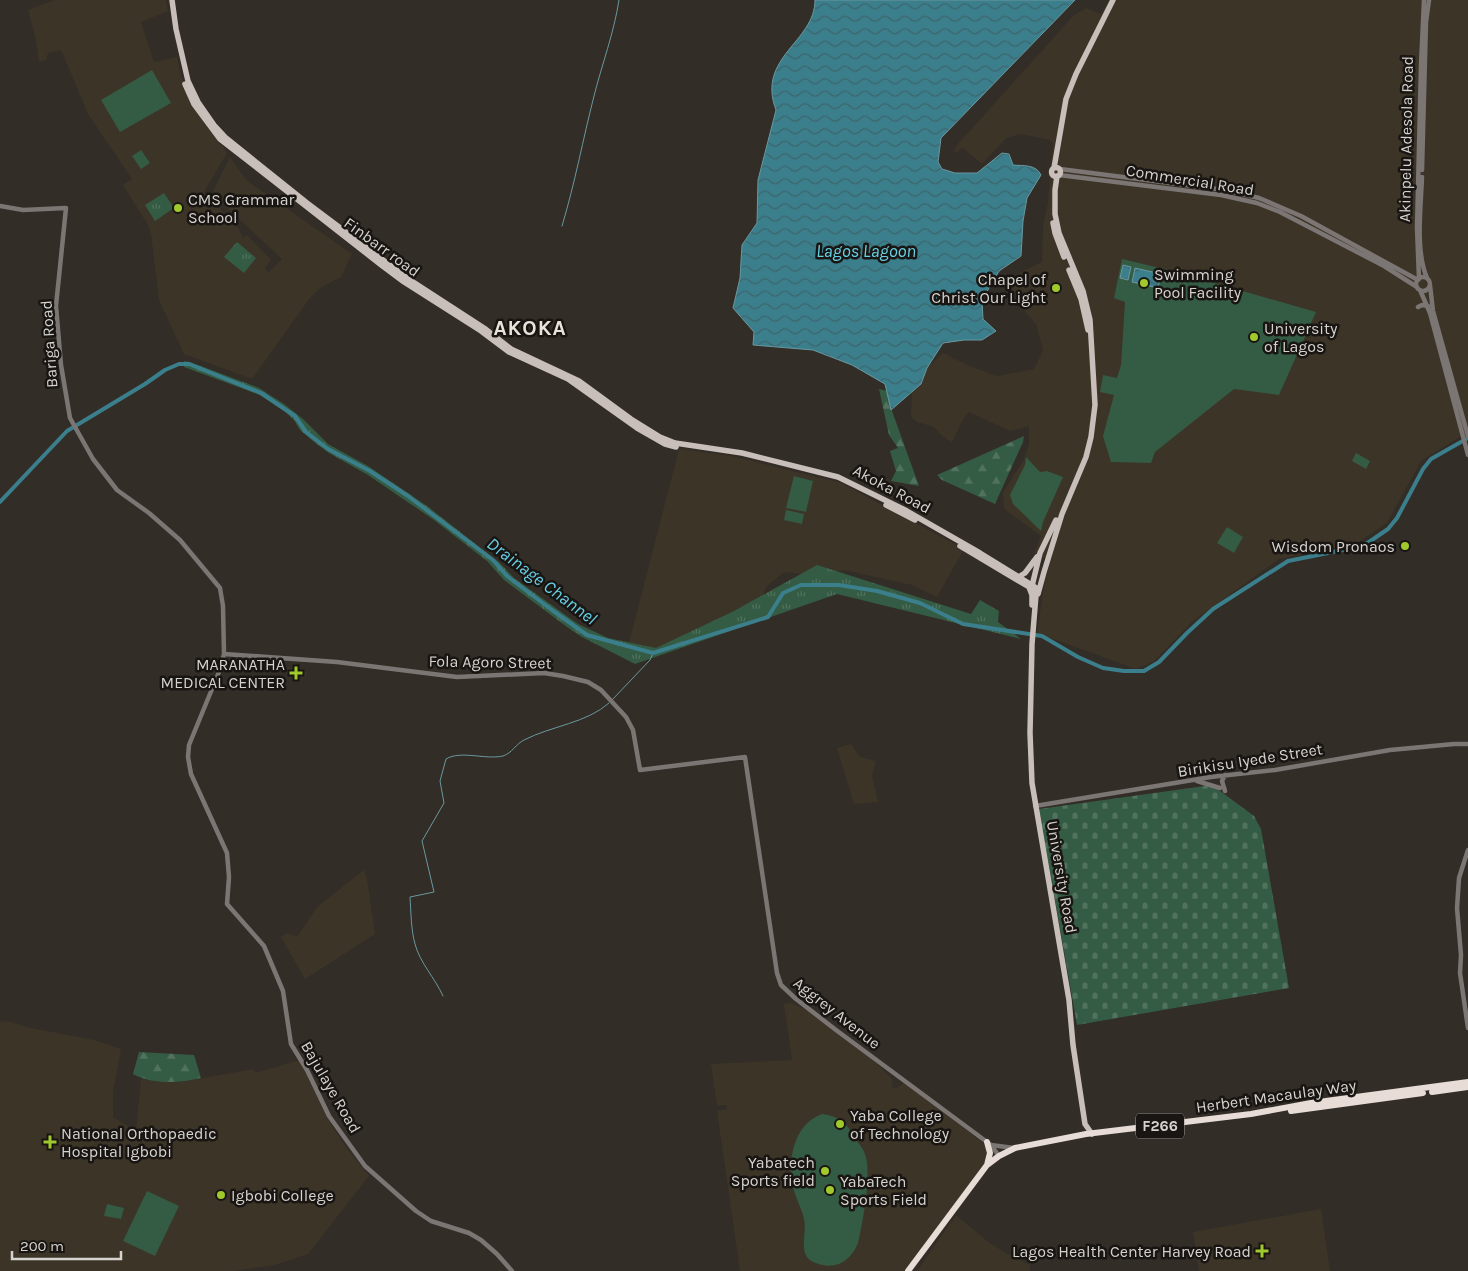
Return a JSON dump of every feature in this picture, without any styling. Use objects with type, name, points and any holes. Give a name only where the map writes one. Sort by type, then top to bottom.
[{"type":"highway","name":"Herbert Macaulay Way","points":[[910,1271],[987,1165],[1015,1148],[1081,1135],[1251,1114],[1468,1083]]},
{"type":"highway","name":"Herbert Macaulay Way","points":[[910,1271],[988,1171],[1001,1159],[1021,1150],[1086,1138],[1468,1083]]},
{"type":"highway","points":[[987,1165],[990,1153],[989,1143]]},
{"type":"main road","name":"Finbarr road","points":[[171,0],[188,81],[198,102],[226,138],[382,263],[484,328],[511,349],[570,375],[631,419],[666,442],[675,445]]},
{"type":"main road","points":[[1020,576],[1025,573],[1040,553],[1053,529],[1083,455],[1089,427],[1091,398],[1087,326],[1079,294],[1055,233],[1051,207],[1070,97],[1115,0]]},
{"type":"main road","points":[[1032,634],[1044,572],[1062,514],[1086,457],[1091,437],[1094,405],[1090,320],[1083,291],[1059,233],[1055,214],[1057,172]]},
{"type":"main road","name":"Akoka Road","points":[[675,445],[742,453],[838,479],[904,510],[1032,584]]},
{"type":"main road","points":[[838,479],[932,529],[1025,584],[1030,588],[1032,595]]},
{"type":"main road","points":[[1044,545],[1046,552],[1052,550]]},
{"type":"main road","points":[[1032,634],[1032,584],[1040,553]]},
{"type":"main road","points":[[1025,584],[1032,584],[1044,572]]},
{"type":"main road","points":[[1032,584],[1036,589],[1035,614]]},
{"type":"main road","name":"University Road","points":[[1032,634],[1030,744],[1032,782],[1069,1000],[1073,1045],[1085,1124]]},
{"type":"main road","points":[[1085,1124],[1092,1134]]},
{"type":"main road","points":[[1081,1135],[1085,1124]]},
{"type":"street","name":"Akinpelu Adesola Road","points":[[1418,279],[1420,65],[1424,0]]},
{"type":"street","name":"Akinpelu Adesola Road","points":[[1427,278],[1422,260],[1421,227],[1425,65],[1429,0]]},
{"type":"street","name":"Commercial Road","points":[[1057,172],[1224,190],[1259,198],[1301,216],[1418,279]]},
{"type":"street","name":"Commercial Road","points":[[1057,172],[1221,195],[1257,203],[1280,212],[1384,266],[1418,288]]},
{"type":"street","name":"Bariga Road","points":[[0,206],[23,210],[66,208],[56,306],[61,365],[70,418],[104,475],[117,490],[149,513],[180,540],[220,588],[223,606],[224,654]]},
{"type":"street","points":[[1466,435],[1428,306],[1418,288],[1418,279],[1427,278],[1430,281],[1433,311],[1466,435],[1468,454]]},
{"type":"street","points":[[1418,288],[1426,290],[1430,285]]},
{"type":"street","points":[[1418,307],[1422,305],[1428,306]]},
{"type":"street","name":"Fola Agoro Street","points":[[224,654],[337,662],[457,677],[544,673],[556,675],[588,682],[610,698],[626,717],[633,730],[640,770],[745,757]]},
{"type":"street","name":"Bajulaye Road","points":[[224,654],[217,677],[189,745],[188,757],[191,774],[227,853],[229,877],[227,904],[264,946],[283,991],[291,1044],[307,1070],[329,1116],[365,1166],[397,1196],[431,1221],[481,1240],[512,1271]]},
{"type":"street","name":"Birikisu Iyede Street","points":[[1035,806],[1225,775],[1276,770],[1390,750],[1468,744]]},
{"type":"street","name":"Aggrey Avenue","points":[[745,757],[777,973],[781,986],[836,1030],[989,1143]]},
{"type":"street","points":[[1225,775],[1222,781],[1226,791]]},
{"type":"street","points":[[1195,781],[1220,788]]},
{"type":"street","points":[[1468,850],[1459,878],[1457,908],[1460,973],[1468,1028]]},
{"type":"street","points":[[989,1143],[1015,1148]]},
{"type":"street","points":[[989,1143],[999,1156]]},
{"type":"shaded area","name":"CMS Grammar School","points":[[55,0],[166,0],[168,11],[141,22],[154,62],[177,57],[181,76],[193,105],[227,153],[204,192],[238,228],[243,238],[247,235],[271,260],[265,268],[268,273],[282,259],[225,206],[213,191],[230,157],[246,180],[352,254],[341,277],[320,288],[310,298],[252,379],[184,354],[159,300],[151,234],[148,225],[123,185],[132,179],[88,114],[62,52],[60,50],[48,53],[46,60],[39,62],[36,40],[28,10]]},
{"type":"shaded area","name":"University of Lagos","points":[[1109,0],[1468,0],[1468,435],[1458,438],[1421,461],[1387,523],[1357,543],[1279,559],[1193,621],[1153,662],[1136,669],[1037,633],[1050,561],[1034,553],[1041,536],[1004,509],[1003,492],[1023,461],[1029,444],[1029,426],[1010,431],[969,412],[962,421],[952,443],[934,427],[917,422],[911,417],[912,392],[921,384],[927,368],[943,353],[967,365],[997,376],[1034,369],[1043,350],[1036,324],[1013,298],[1009,278],[1042,262],[1043,226],[1048,203],[1053,144],[1050,140],[1021,134],[1006,138],[982,164],[963,148],[953,154],[958,144],[1073,16],[1086,8],[1101,14]]},
{"type":"shaded area","points":[[679,449],[732,456],[841,483],[964,549],[937,597],[912,585],[844,570],[814,575],[784,572],[767,586],[760,602],[654,650],[629,643]]},
{"type":"shaded area","name":"MARANATHA MEDICAL CENTER","points":[[287,667],[307,672],[305,678],[286,674]]},
{"type":"shaded area","points":[[851,744],[860,757],[876,761],[872,776],[878,802],[854,804],[837,748]]},
{"type":"shaded area","points":[[364,870],[375,934],[305,979],[281,937],[287,933],[297,937],[317,907]]},
{"type":"shaded area","name":"Yaba College of Technology","points":[[791,1003],[810,1011],[868,1055],[892,1079],[892,1087],[897,1088],[905,1082],[988,1147],[988,1159],[905,1271],[740,1271],[717,1111],[727,1109],[727,1105],[717,1106],[711,1064],[792,1060],[784,1004]]},
{"type":"shaded area","points":[[7,1021],[31,1028],[94,1040],[121,1049],[113,1092],[113,1117],[136,1131],[141,1079],[179,1082],[254,1069],[255,1073],[300,1060],[327,1118],[346,1147],[369,1176],[308,1254],[275,1265],[233,1271],[0,1271],[0,1022]]},
{"type":"shaded area","name":"Lagos Health Center Harvey Road","points":[[1321,1209],[1330,1271],[1199,1271],[1193,1232]]},
{"type":"shaded area","points":[[956,1215],[987,1241],[1030,1265],[1030,1271],[917,1271]]},
{"type":"green space","points":[[152,70],[171,103],[120,132],[101,100]]},
{"type":"green space","points":[[141,150],[150,163],[141,169],[132,156]]},
{"type":"green space","points":[[164,193],[174,208],[155,221],[145,205]]},
{"type":"green space","points":[[237,242],[256,258],[244,273],[224,257]]},
{"type":"green space","points":[[1122,259],[1173,271],[1316,312],[1279,395],[1234,389],[1155,452],[1151,463],[1111,462],[1103,436],[1114,395],[1100,392],[1103,375],[1117,378],[1121,365],[1125,302],[1114,298]]},
{"type":"green space","points":[[184,361],[259,388],[284,404],[303,419],[328,444],[368,466],[427,506],[500,563],[514,578],[578,624],[608,638],[656,648],[734,611],[817,565],[971,614],[980,600],[999,611],[998,622],[1021,639],[837,594],[635,664],[582,637],[567,627],[504,580],[487,561],[434,520],[368,475],[329,453],[314,442],[300,430],[294,420],[284,411],[260,395],[184,367]]},
{"type":"green space","points":[[879,389],[887,391],[892,411],[919,486],[891,481],[896,471],[890,451],[898,448],[889,435]]},
{"type":"green space","points":[[1024,436],[995,504],[942,480],[937,475]]},
{"type":"green space","points":[[1356,453],[1370,461],[1366,469],[1352,461]]},
{"type":"green space","points":[[1026,457],[1040,472],[1047,471],[1063,477],[1043,522],[1041,531],[1013,504],[1010,495],[1025,465]]},
{"type":"green space","points":[[794,476],[813,481],[806,512],[786,508]]},
{"type":"green space","points":[[786,510],[804,514],[802,524],[784,520]]},
{"type":"green space","points":[[1227,527],[1243,537],[1234,553],[1217,543]]},
{"type":"green space","points":[[1212,785],[1254,816],[1261,829],[1289,988],[1077,1025],[1039,809]]},
{"type":"green space","points":[[139,1052],[194,1055],[201,1078],[167,1082],[141,1078],[133,1074]]},
{"type":"green space","name":"YabaTech Sports Field","points":[[822,1114],[833,1116],[849,1128],[864,1152],[868,1173],[858,1243],[847,1259],[830,1266],[812,1261],[805,1253],[804,1219],[791,1176],[792,1154],[799,1134],[812,1119]]},
{"type":"green space","points":[[147,1191],[179,1206],[155,1256],[123,1241]]},
{"type":"green space","points":[[107,1204],[124,1208],[121,1219],[104,1216]]},
{"type":"water","name":"Lagos Lagoon","points":[[815,0],[1075,0],[941,138],[938,162],[942,169],[955,173],[977,173],[1002,153],[1009,154],[1013,165],[1033,167],[1041,175],[1027,198],[1023,221],[1021,256],[999,271],[982,300],[983,319],[996,331],[982,340],[943,343],[927,368],[921,384],[891,410],[885,384],[852,365],[813,350],[753,345],[754,332],[733,308],[740,278],[742,245],[757,223],[758,180],[776,110],[772,92],[774,76],[780,63],[813,15]]},
{"type":"water","points":[[1123,265],[1131,267],[1128,280],[1120,278]]},
{"type":"water","points":[[1135,268],[1161,274],[1158,288],[1132,282]]},
{"type":"waterway","points":[[562,226],[619,0]]},
{"type":"waterway","name":"Drainage Channel","points":[[0,502],[67,431],[165,370],[179,364],[189,364],[261,393],[295,416],[306,432],[328,449],[370,471],[408,496],[493,560],[507,576],[587,635],[653,653],[768,617],[783,593],[801,585],[839,585],[877,591],[920,603],[963,624],[1042,636],[1078,657],[1103,668],[1144,671],[1159,662],[1213,609],[1288,561],[1353,548],[1369,542],[1388,529],[1397,518],[1423,469],[1431,459],[1468,438]]},
{"type":"waterway","points":[[612,700],[650,660],[653,653]]},
{"type":"waterway","points":[[443,996],[417,951],[411,921],[410,897],[434,892],[422,841],[444,803],[440,781],[446,759],[459,755],[503,756],[524,740],[580,720],[609,703]]},
{"type":"place","name":"CMS Grammar School","points":[[178,208]]},
{"type":"place","name":"Swimming Pool Facility","points":[[1144,283]]},
{"type":"place","name":"Chapel of Christ Our Light","points":[[1056,288]]},
{"type":"place","name":"University of Lagos","points":[[1254,337]]},
{"type":"place","name":"Wisdom Pronaos","points":[[1405,546]]},
{"type":"place","name":"MARANATHA MEDICAL CENTER","points":[[296,673]]},
{"type":"place","name":"Yaba College of Technology","points":[[840,1124]]},
{"type":"place","name":"National Orthopaedic Hospital Igbobi","points":[[50,1142]]},
{"type":"place","name":"Yabatech Sports field","points":[[825,1171]]},
{"type":"place","name":"YabaTech Sports Field","points":[[830,1190]]},
{"type":"place","name":"Igbobi College","points":[[221,1195]]},
{"type":"place","name":"Lagos Health Center Harvey Road","points":[[1262,1251]]},
{"type":"district","name":"AKOKA","points":[[530,328]]}]
